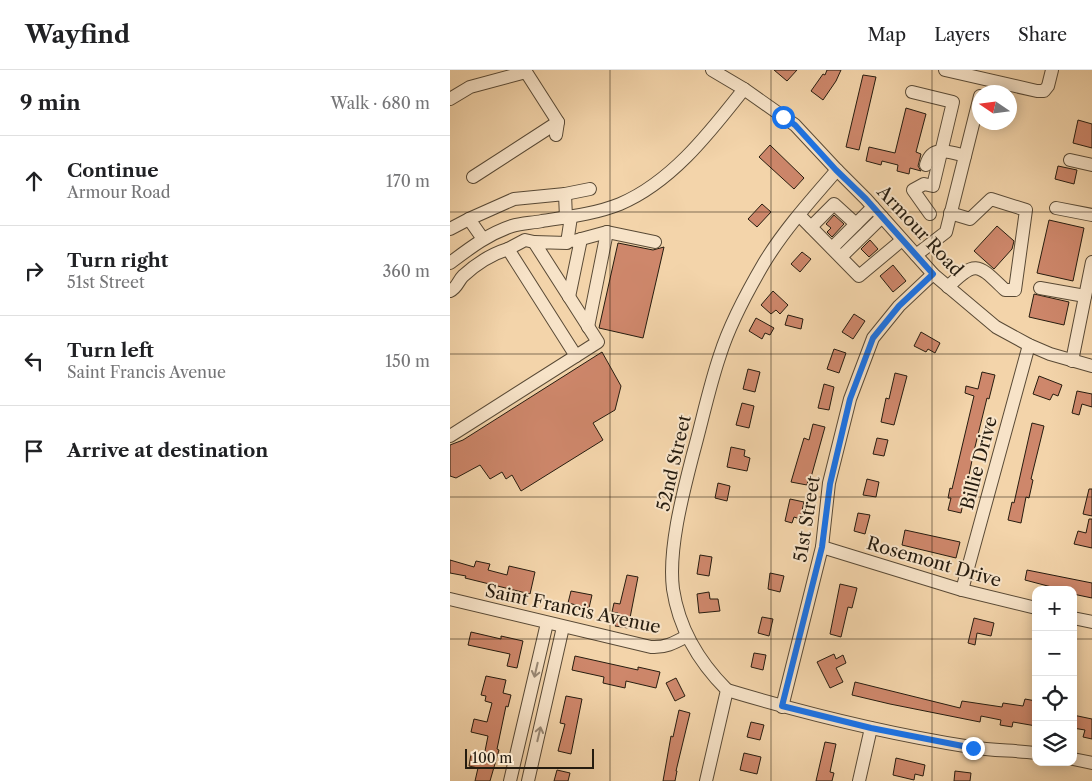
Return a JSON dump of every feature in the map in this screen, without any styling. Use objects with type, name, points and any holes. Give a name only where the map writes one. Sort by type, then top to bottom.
[{"type":"street","name":"Armour Road","points":[[712,70],[744,89],[795,125],[873,207],[933,274],[996,327],[1029,345],[1072,361],[1092,366]]},
{"type":"street","points":[[945,70],[1037,91],[1044,91],[1048,86],[1052,70]]},
{"type":"street","points":[[450,99],[470,87],[526,72],[558,122],[556,135]]},
{"type":"street","points":[[982,85],[984,79]]},
{"type":"street","points":[[450,263],[483,239],[514,225],[593,213],[620,204],[645,191],[670,171],[709,132],[744,89]]},
{"type":"street","points":[[912,92],[953,102],[933,186],[925,173]]},
{"type":"street","points":[[474,177],[558,122]]},
{"type":"street","points":[[916,255],[946,232],[972,127]]},
{"type":"street","points":[[930,214],[913,190],[925,173],[928,158],[933,153],[942,151],[965,156]]},
{"type":"street","points":[[1070,160],[1092,165]]},
{"type":"street","name":"52nd Street","points":[[727,690],[706,668],[687,636],[675,601],[671,564],[688,475],[720,355],[737,314],[764,263],[784,233],[836,170]]},
{"type":"street","points":[[450,229],[514,199],[565,194],[590,189]]},
{"type":"street","points":[[565,194],[569,217],[567,243]]},
{"type":"street","points":[[948,287],[964,271],[974,267],[983,269],[1005,290],[1015,290],[1026,210],[991,199],[970,219],[950,213]]},
{"type":"street","points":[[811,227],[834,204],[856,224]]},
{"type":"street","points":[[836,253],[856,224],[873,207]]},
{"type":"street","points":[[1056,208],[1092,214]]},
{"type":"street","points":[[800,215],[859,276],[902,240]]},
{"type":"street","points":[[836,253],[882,217]]},
{"type":"street","points":[[468,219],[483,239]]},
{"type":"street","points":[[588,327],[608,232]]},
{"type":"street","points":[[450,291],[455,289],[463,276],[493,254],[525,240],[567,243],[608,232],[655,242]]},
{"type":"street","points":[[569,297],[581,239]]},
{"type":"street","points":[[450,436],[598,342],[534,242]]},
{"type":"street","points":[[508,249],[576,356]]},
{"type":"street","points":[[1072,361],[1092,262]]},
{"type":"street","name":"51st Street","points":[[782,706],[822,547],[830,484],[850,399],[873,338],[899,306],[933,274]]},
{"type":"street","points":[[1040,288],[1085,296]]},
{"type":"street","name":"Billie Drive","points":[[962,590],[1029,345]]},
{"type":"street","name":"Rosemont Drive","points":[[822,547],[962,590],[1032,607]]},
{"type":"street","name":"Saint Francis Avenue","points":[[450,599],[651,647],[662,648],[687,636]]},
{"type":"street","points":[[1077,619],[1092,622]]},
{"type":"street","points":[[510,781],[547,623]]},
{"type":"street","points":[[528,781],[564,627]]},
{"type":"street","points":[[706,781],[727,690],[871,728],[973,748],[1032,752]]},
{"type":"street","points":[[859,781],[871,728]]},
{"type":"street","points":[[1077,760],[1092,763]]},
{"type":"building","points":[[774,70],[797,70],[787,81]]},
{"type":"building","points":[[827,70],[841,70],[823,100],[811,91]]},
{"type":"building","points":[[863,75],[876,77],[859,150],[846,147]]},
{"type":"building","points":[[906,108],[926,114],[916,152],[921,154],[918,166],[921,171],[910,168],[909,174],[897,171],[898,165],[882,161],[881,165],[866,161],[869,147],[895,153]]},
{"type":"building","points":[[1078,120],[1092,124],[1092,148],[1073,143]]},
{"type":"building","points":[[770,145],[804,178],[794,189],[759,157]]},
{"type":"building","points":[[1058,166],[1077,170],[1074,184],[1055,179]]},
{"type":"building","points":[[762,204],[771,212],[757,227],[748,219]]},
{"type":"building","points":[[834,215],[844,224],[832,237],[827,232],[831,228],[826,224]]},
{"type":"building","points":[[1049,220],[1084,228],[1073,281],[1037,273]]},
{"type":"building","points":[[997,226],[1014,241],[1012,249],[994,269],[974,251]]},
{"type":"building","points":[[870,240],[878,249],[869,257],[861,249]]},
{"type":"building","points":[[618,243],[653,250],[664,247],[643,338],[599,328]]},
{"type":"building","points":[[802,252],[811,259],[800,272],[791,264]]},
{"type":"building","points":[[893,265],[906,281],[893,292],[880,276]]},
{"type":"building","points":[[773,291],[788,305],[780,314],[776,310],[771,314],[761,305]]},
{"type":"building","points":[[1034,294],[1069,302],[1064,325],[1029,317]]},
{"type":"building","points":[[854,314],[865,321],[853,339],[842,332]]},
{"type":"building","points":[[788,315],[803,319],[801,329],[785,325]]},
{"type":"building","points":[[756,318],[774,328],[770,335],[765,333],[762,339],[749,331]]},
{"type":"building","points":[[921,332],[940,343],[935,353],[928,349],[926,352],[914,346]]},
{"type":"building","points":[[834,349],[846,353],[839,373],[827,369]]},
{"type":"building","points":[[602,352],[621,386],[615,410],[593,423],[603,440],[521,491],[512,475],[506,479],[502,472],[490,479],[480,465],[456,478],[450,476],[450,445],[463,440]]},
{"type":"building","points":[[748,369],[760,372],[755,392],[743,389]]},
{"type":"building","points":[[982,372],[995,375],[989,399],[987,398],[961,513],[948,510],[951,498],[948,498],[950,488],[952,489],[974,396],[965,393],[966,386],[978,389]]},
{"type":"building","points":[[895,373],[907,376],[894,425],[881,422],[886,398],[889,399]]},
{"type":"building","points":[[1039,376],[1062,385],[1058,396],[1053,394],[1050,400],[1033,394]]},
{"type":"building","points":[[824,384],[834,387],[829,410],[818,408]]},
{"type":"building","points":[[1077,391],[1092,394],[1092,407],[1082,404],[1079,415],[1072,413]]},
{"type":"building","points":[[742,403],[754,406],[749,428],[736,425]]},
{"type":"building","points":[[1032,423],[1044,426],[1031,479],[1033,480],[1029,498],[1026,497],[1021,523],[1008,520],[1012,502],[1014,503]]},
{"type":"building","points":[[813,424],[825,427],[810,481],[808,480],[807,485],[791,482],[804,438],[809,440]]},
{"type":"building","points":[[877,438],[888,440],[884,456],[873,454]]},
{"type":"building","points":[[731,447],[745,450],[744,456],[750,458],[747,471],[727,467]]},
{"type":"building","points":[[867,479],[879,482],[876,497],[863,495]]},
{"type":"building","points":[[718,483],[730,486],[727,501],[715,498]]},
{"type":"building","points":[[1089,489],[1092,489],[1092,516],[1083,514]]},
{"type":"building","points":[[790,499],[804,502],[800,519],[794,517],[792,523],[785,521]]},
{"type":"building","points":[[858,513],[870,515],[865,534],[854,531]]},
{"type":"building","points":[[1089,519],[1092,519],[1092,548],[1074,544],[1078,531],[1086,533]]},
{"type":"building","points":[[905,530],[960,542],[956,558],[902,545]]},
{"type":"building","points":[[700,555],[712,557],[709,576],[697,574]]},
{"type":"building","points":[[450,560],[474,567],[476,561],[490,564],[488,570],[507,575],[509,566],[535,572],[530,594],[450,573]]},
{"type":"building","points":[[1027,570],[1092,583],[1092,598],[1077,595],[1077,586],[1048,586],[1025,580]]},
{"type":"building","points":[[770,573],[784,576],[780,592],[768,589]]},
{"type":"building","points":[[627,575],[638,577],[628,628],[615,626],[618,613],[612,612],[614,603],[620,604]]},
{"type":"building","points":[[840,584],[857,588],[852,608],[848,607],[841,637],[830,634]]},
{"type":"building","points":[[571,591],[592,595],[589,608],[568,603]]},
{"type":"building","points":[[709,592],[710,599],[718,599],[720,611],[699,613],[697,594]]},
{"type":"building","points":[[762,617],[773,619],[769,636],[758,633]]},
{"type":"building","points":[[974,618],[994,623],[991,636],[977,633],[975,645],[968,643]]},
{"type":"building","points":[[471,632],[501,639],[501,636],[523,641],[517,668],[507,666],[510,654],[468,645]]},
{"type":"building","points":[[754,653],[766,655],[763,670],[751,667]]},
{"type":"building","points":[[834,654],[836,659],[843,655],[846,663],[836,668],[843,682],[830,688],[817,662]]},
{"type":"building","points":[[575,656],[638,670],[638,667],[660,672],[656,688],[626,681],[625,688],[603,683],[604,677],[572,670]]},
{"type":"building","points":[[486,676],[506,680],[503,693],[511,695],[508,707],[506,706],[497,749],[499,750],[490,781],[475,781],[478,768],[469,766],[471,754],[484,756],[488,736],[471,732],[474,719],[487,722],[492,703],[485,701],[486,696],[481,695]]},
{"type":"building","points":[[676,678],[685,696],[675,701],[666,683]]},
{"type":"building","points":[[855,682],[960,708],[962,701],[1002,707],[1003,703],[1023,706],[1025,699],[1032,700],[1032,725],[1013,722],[1012,727],[1000,725],[1001,720],[981,716],[980,722],[852,695]]},
{"type":"building","points":[[566,696],[582,699],[571,754],[558,751],[565,724],[560,723]]},
{"type":"building","points":[[679,710],[690,713],[675,781],[663,781],[671,736],[673,737]]},
{"type":"building","points":[[1077,716],[1092,719],[1092,739],[1083,737],[1085,730],[1077,729]]},
{"type":"building","points":[[751,722],[764,725],[760,740],[747,737]]},
{"type":"building","points":[[825,742],[836,744],[830,772],[834,773],[832,781],[816,781]]},
{"type":"building","points":[[744,753],[761,757],[757,774],[740,770]]},
{"type":"building","points":[[896,758],[925,765],[923,776],[915,774],[914,780],[893,775]]},
{"type":"building","points":[[557,770],[570,773],[568,781],[554,781]]},
{"type":"building","points":[[955,771],[971,773],[970,781],[954,781]]},
{"type":"route","points":[[783,117],[795,125],[836,170],[866,199],[933,274],[899,306],[873,338],[850,399],[830,484],[822,547],[782,706],[871,728],[973,748]]}]
